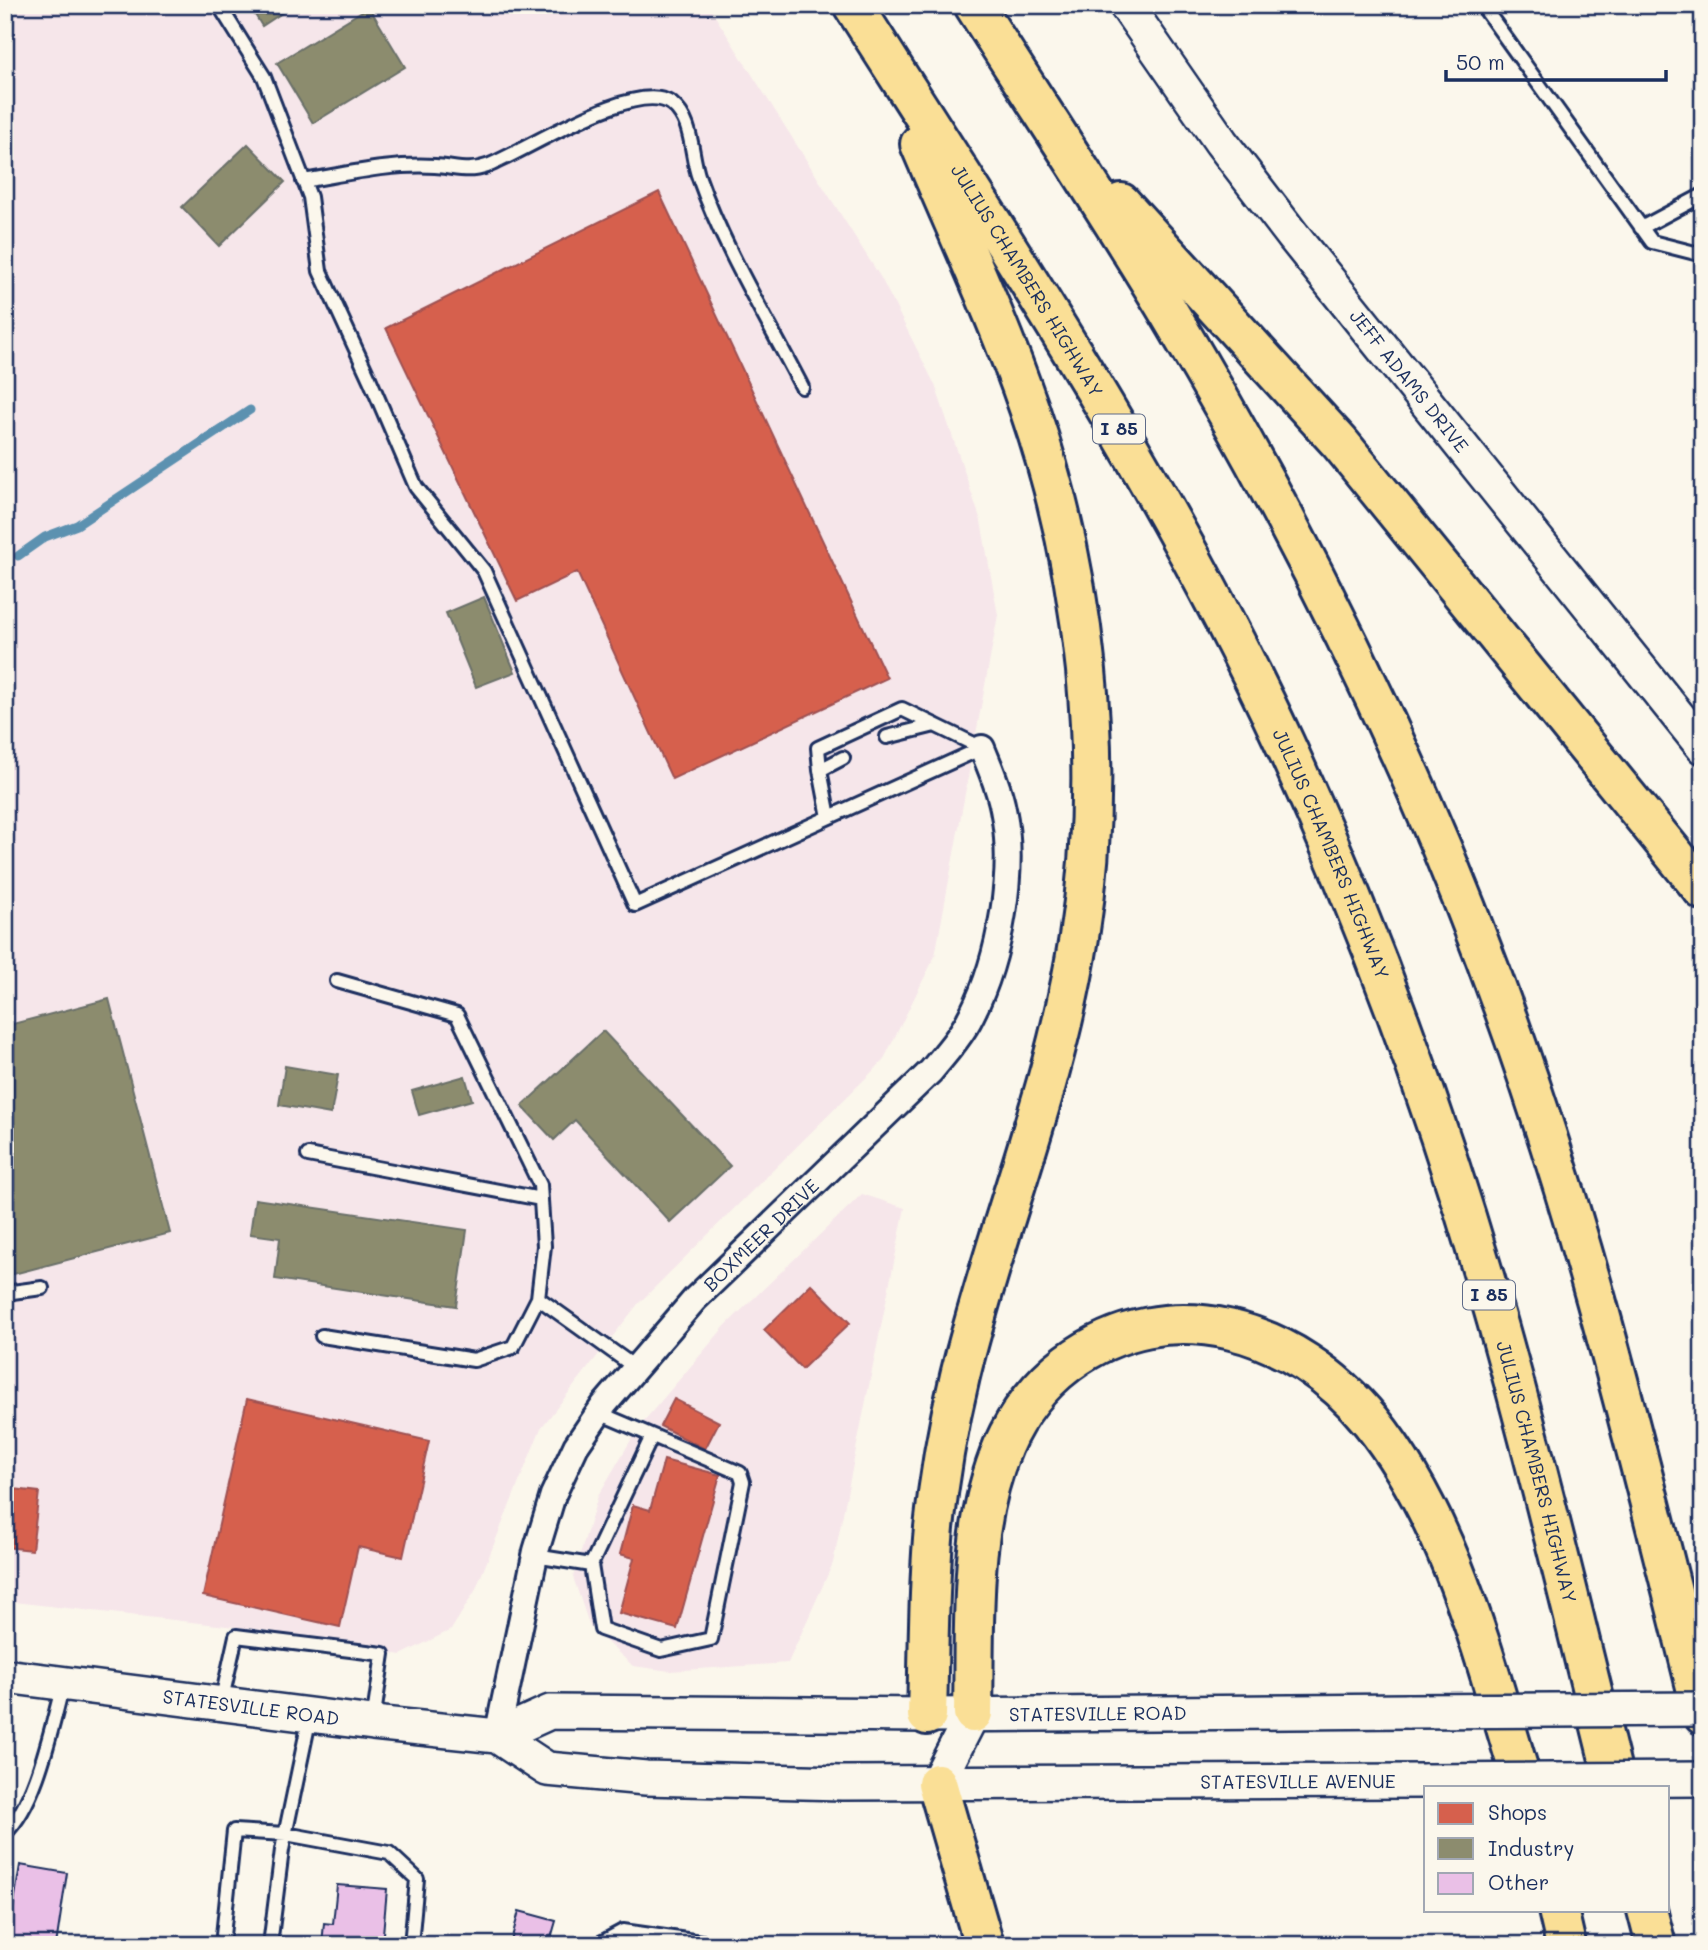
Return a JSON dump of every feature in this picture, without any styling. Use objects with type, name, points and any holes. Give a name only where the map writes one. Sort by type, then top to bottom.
[{"type":"highway","name":"JULIUS CHAMBERS HIGHWAY","points":[[853,5],[1028,279],[1138,461],[1237,646],[1325,835],[1401,1026],[1468,1223],[1524,1421],[1613,1781]]},
{"type":"highway","points":[[974,5],[1173,319],[1278,504],[1375,697],[1458,890],[1532,1090],[1587,1268],[1626,1409],[1703,1715]]},
{"type":"highway","points":[[877,43],[1009,352],[1030,411],[1048,472],[1074,589],[1089,699],[1092,757],[1087,879],[1068,998],[1053,1060],[973,1325],[942,1466],[931,1574],[927,1715]]},
{"type":"highway","points":[[1051,126],[1340,443],[1703,891]]},
{"type":"highway","points":[[973,1713],[976,1576],[985,1507],[1004,1445],[1019,1417],[1037,1392],[1058,1371],[1081,1353],[1107,1339],[1138,1328],[1167,1323],[1199,1324],[1231,1329],[1290,1352],[1321,1372],[1348,1395],[1372,1423],[1415,1489],[1452,1568],[1477,1636],[1524,1786]]},
{"type":"highway","points":[[937,1783],[984,1945]]},
{"type":"highway","points":[[1558,1912],[1566,1945]]},
{"type":"highway","points":[[1626,1912],[1630,1945]]},
{"type":"highway","points":[[1648,1912],[1656,1945]]},
{"type":"main road","name":"JEFF ADAMS DRIVE","points":[[1126,5],[1221,142],[1293,236],[1703,747]]},
{"type":"main road","name":"STATESVILLE ROAD","points":[[5,1676],[373,1723],[497,1736],[547,1769],[646,1778],[741,1782],[937,1783]]},
{"type":"main road","name":"STATESVILLE ROAD","points":[[497,1736],[550,1712],[927,1715],[1703,1709]]},
{"type":"main road","points":[[937,1783],[973,1713]]},
{"type":"main road","points":[[927,1715],[937,1783]]},
{"type":"main road","name":"STATESVILLE AVENUE","points":[[937,1783],[1703,1779]]},
{"type":"street","name":"BOXMEER DRIVE","points":[[497,1736],[535,1556],[553,1495],[576,1446],[599,1413],[695,1299],[931,1071],[960,1035],[972,1015],[996,950],[1007,875],[1004,810],[982,748]]},
{"type":"lane","points":[[219,5],[264,77],[310,197],[320,271],[416,487],[484,571],[635,905],[982,748]]},
{"type":"lane","points":[[1482,5],[1652,242],[1703,255]]},
{"type":"lane","points":[[303,181],[385,169],[435,166],[464,171],[487,166],[561,128],[636,99],[657,97],[673,105],[688,129],[697,174],[714,217],[802,387]]},
{"type":"lane","points":[[1641,228],[1703,195]]},
{"type":"lane","points":[[829,817],[818,748],[902,709],[982,748]]},
{"type":"lane","points":[[887,737],[935,725]]},
{"type":"lane","points":[[820,770],[843,758]]},
{"type":"lane","points":[[322,1336],[474,1360],[513,1347],[538,1298],[544,1246],[540,1185],[457,1015],[337,981]]},
{"type":"lane","points":[[308,1155],[541,1199]]},
{"type":"lane","points":[[5,1293],[42,1288]]},
{"type":"lane","points":[[538,1298],[636,1368]]},
{"type":"lane","points":[[599,1413],[740,1473],[743,1482],[711,1639],[661,1650],[601,1629],[591,1565],[652,1436]]},
{"type":"lane","points":[[535,1556],[591,1565]]},
{"type":"lane","points":[[221,1704],[236,1636],[383,1654],[373,1723]]},
{"type":"lane","points":[[5,1833],[12,1827],[42,1764],[64,1684]]},
{"type":"lane","points":[[270,1945],[286,1834],[310,1715]]},
{"type":"lane","points":[[222,1945],[234,1831],[286,1834],[390,1853],[417,1880],[411,1945]]},
{"type":"lane","points":[[597,1945],[623,1931],[722,1945]]},
{"type":"shaded area","points":[[5,5],[708,5],[881,278],[935,385],[981,521],[998,615],[935,956],[883,1061],[638,1304],[541,1428],[475,1591],[451,1630],[401,1655],[270,1631],[5,1601]]},
{"type":"shaded area","points":[[862,1194],[905,1208],[833,1563],[788,1663],[670,1671],[633,1666],[590,1627],[573,1577],[598,1496],[638,1428],[726,1325]]},
{"type":"building: Shops","points":[[659,192],[887,678],[672,779],[577,572],[517,601],[386,328]]},
{"type":"building: Shops","points":[[811,1284],[850,1323],[802,1369],[764,1330]]},
{"type":"building: Shops","points":[[247,1399],[429,1441],[403,1557],[358,1547],[340,1627],[203,1596]]},
{"type":"building: Shops","points":[[674,1399],[719,1422],[705,1449],[660,1426]]},
{"type":"building: Shops","points":[[664,1460],[720,1475],[677,1629],[619,1613],[634,1558],[620,1554],[633,1505],[650,1510]]},
{"type":"building: Shops","points":[[5,1488],[39,1492],[32,1550],[5,1547]]},
{"type":"building: Industry","points":[[249,5],[294,5],[262,26]]},
{"type":"building: Industry","points":[[369,7],[405,67],[313,123],[277,63]]},
{"type":"building: Industry","points":[[248,144],[285,182],[219,246],[182,207]]},
{"type":"building: Industry","points":[[484,597],[515,672],[476,687],[446,613]]},
{"type":"building: Industry","points":[[109,999],[170,1233],[6,1276],[5,1026]]},
{"type":"building: Industry","points":[[603,1031],[730,1166],[670,1222],[575,1120],[554,1140],[522,1106]]},
{"type":"building: Industry","points":[[285,1066],[338,1075],[331,1114],[279,1105]]},
{"type":"building: Industry","points":[[465,1076],[472,1100],[419,1115],[412,1091]]},
{"type":"building: Industry","points":[[255,1199],[467,1230],[456,1306],[275,1279],[280,1238],[250,1234]]},
{"type":"building: Other","points":[[20,1865],[67,1873],[56,1945],[5,1945],[5,1908],[13,1909]]},
{"type":"building: Other","points":[[337,1885],[387,1889],[382,1945],[322,1945],[324,1923],[333,1924]]},
{"type":"building: Other","points":[[519,1911],[556,1921],[549,1945],[510,1945]]},
{"type":"waterway","points":[[18,556],[45,537],[77,525],[250,410]]}]
